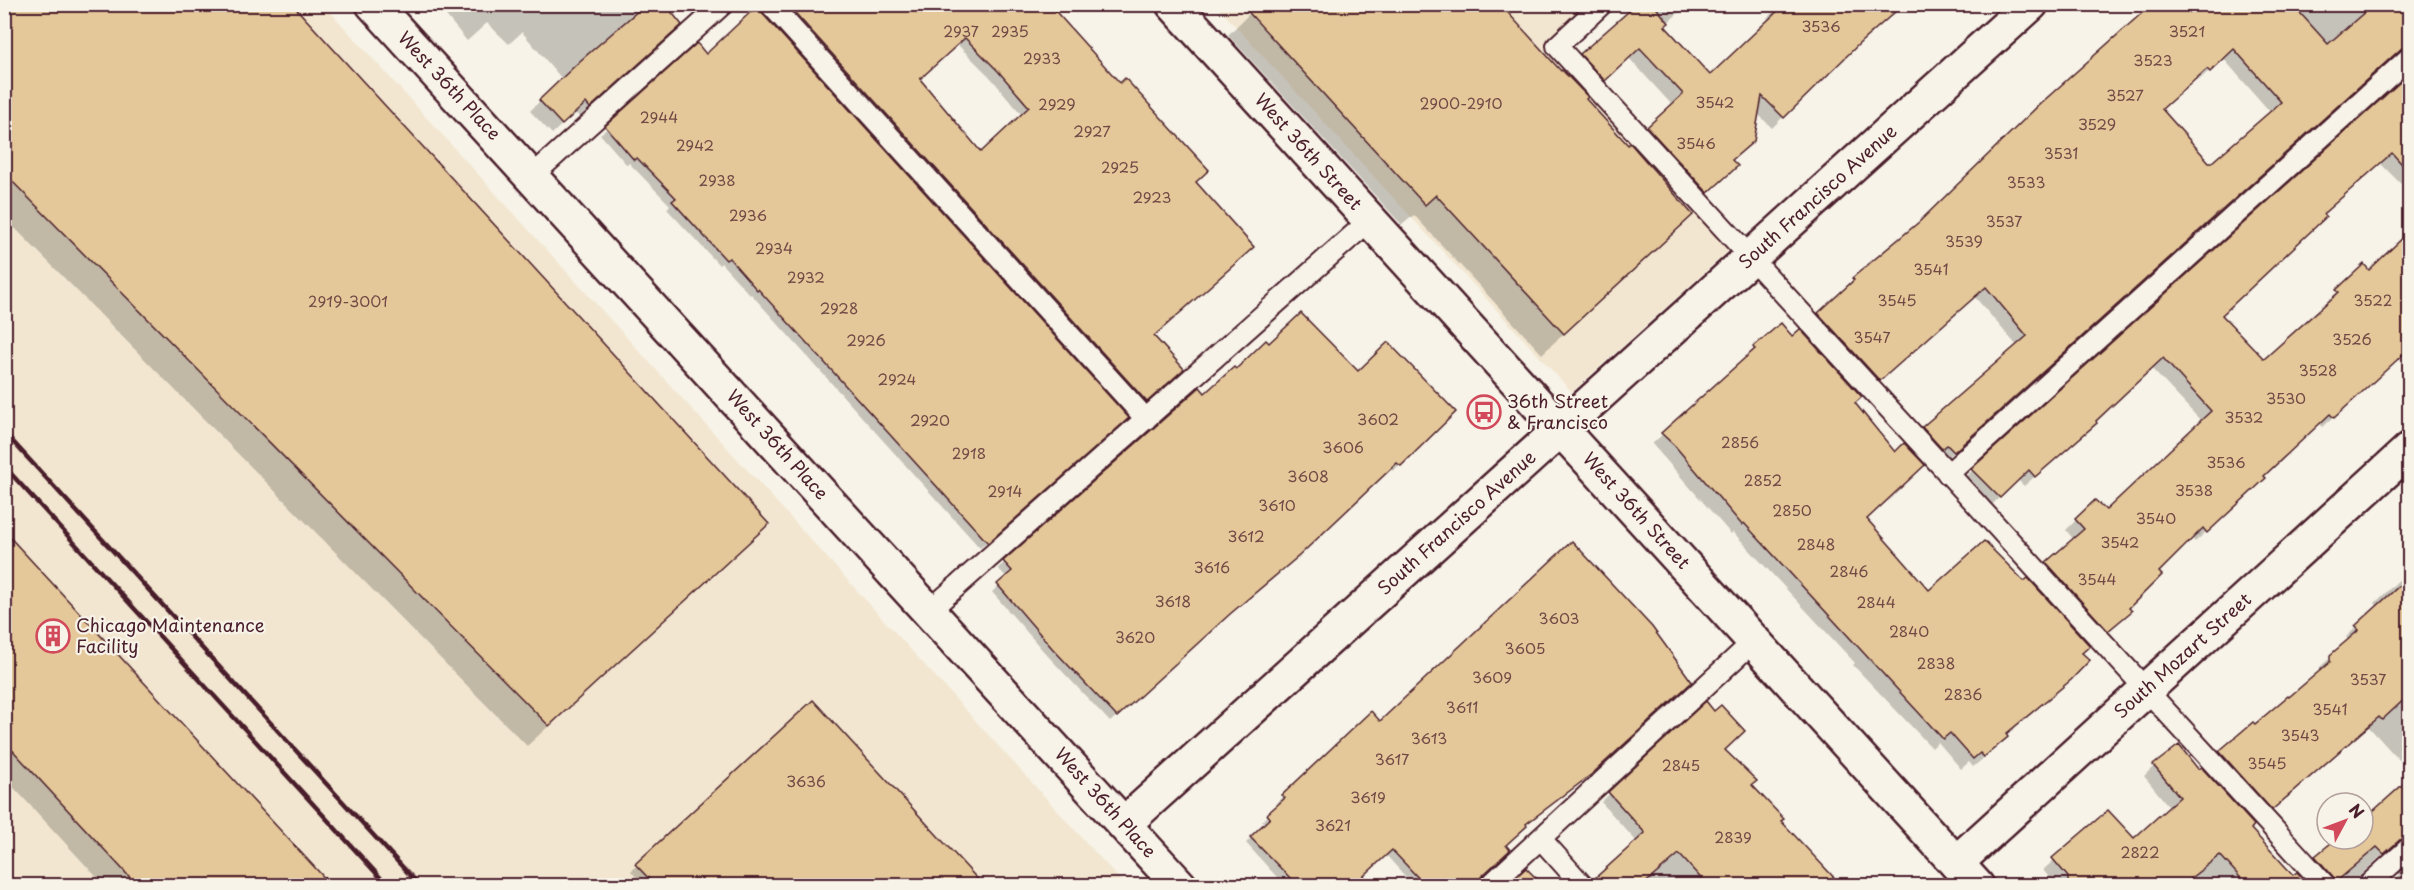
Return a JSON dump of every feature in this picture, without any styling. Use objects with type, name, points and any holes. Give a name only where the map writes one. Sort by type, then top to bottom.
[{"type":"street","name":"West 36th Place","points":[[373,4],[1180,885]]},
{"type":"street","name":"West 36th Street","points":[[1173,4],[1967,874]]},
{"type":"street","name":"South Francisco Avenue","points":[[1124,824],[2031,4]]},
{"type":"street","name":"South Mozart Street","points":[[1967,874],[2146,690],[2409,449]]},
{"type":"lane","points":[[531,177],[723,4]]},
{"type":"lane","points":[[770,4],[1146,419]]},
{"type":"lane","points":[[1602,4],[1557,46],[2326,885]]},
{"type":"lane","points":[[1948,474],[2409,57]]},
{"type":"lane","points":[[929,611],[1371,220]]},
{"type":"lane","points":[[1489,885],[1754,641]]},
{"type":"lane","points":[[1541,839],[1583,885]]},
{"type":"lane","points":[[2367,885],[2409,847]]},
{"type":"shaded area","points":[[5,4],[324,5],[1125,885],[5,886]]},
{"type":"shaded area","points":[[1216,5],[1602,5],[1557,46],[1737,243],[1572,392]]},
{"type":"building","points":[[4,4],[292,4],[769,524],[549,726],[4,173]]},
{"type":"building","points":[[646,4],[665,4],[682,25],[590,108],[586,103],[562,125],[539,100]]},
{"type":"building","points":[[787,4],[1049,4],[1120,83],[1125,78],[1209,170],[1196,182],[1254,247],[1154,336],[1184,369],[1147,402]],"holes":[[[965,38],[1029,107],[981,152],[920,79]]]},
{"type":"building","points":[[1241,4],[1500,4],[1588,97],[1586,99],[1628,145],[1630,143],[1693,215],[1564,334],[1436,195],[1425,205]]},
{"type":"building","points":[[1637,4],[1653,4],[1669,23],[1665,26],[1710,75],[1785,4],[1904,4],[1861,42],[1784,118],[1762,96],[1754,141],[1732,160],[1738,166],[1708,193],[1647,127],[1683,94],[1640,48],[1605,81],[1580,54]]},
{"type":"building","points":[[2152,4],[2292,4],[2328,44],[2374,4],[2409,4],[2409,45],[2402,48],[1954,452],[1947,445],[1942,449],[1922,427],[2027,336],[1986,287],[1880,381],[1818,313],[1854,280],[1852,278],[1919,222],[2040,104]],"holes":[[[2234,49],[2281,102],[2212,162],[2209,162],[2162,109],[2207,69],[2210,72]]]},
{"type":"building","points":[[758,5],[761,12],[1129,418],[988,543],[758,289],[729,258],[726,260],[672,201],[676,198],[637,158],[634,160],[605,126],[697,43],[706,54]]},
{"type":"building","points":[[2409,74],[2409,172],[2392,153],[2323,214],[2326,217],[2222,315],[2264,359],[2339,292],[2336,290],[2364,264],[2369,270],[2409,232],[2409,349],[2334,418],[2330,414],[2207,533],[2203,528],[2159,572],[2162,575],[2129,608],[2132,611],[2108,631],[2046,562],[2084,529],[2075,519],[2095,500],[2106,510],[2211,411],[2163,358],[2096,421],[2097,423],[2035,477],[2029,470],[2000,498],[1971,469]]},
{"type":"building","points":[[1301,313],[1358,371],[1388,342],[1456,412],[1401,466],[1397,463],[1300,555],[1230,614],[1117,717],[1052,648],[997,584],[1012,571],[1003,561],[1200,387],[1205,393],[1234,367],[1236,369],[1266,340],[1269,343]]},
{"type":"building","points":[[1781,323],[1792,336],[1800,329],[1862,397],[1855,403],[1895,452],[1904,443],[1925,465],[1867,519],[1929,590],[1984,541],[2024,581],[2028,578],[2090,646],[2082,653],[2090,660],[2071,680],[2006,734],[2008,737],[1984,757],[1980,753],[1973,759],[1950,733],[1943,739],[1744,523],[1742,525],[1675,446],[1661,433]]},
{"type":"building","name":"Chicago Maintenance Facility","points":[[4,531],[331,885],[137,885],[4,741]]},
{"type":"building","points":[[1572,541],[1652,627],[1692,682],[1592,774],[1526,824],[1527,826],[1506,845],[1510,850],[1481,877],[1477,885],[1425,885],[1392,850],[1354,885],[1297,885],[1250,837],[1270,818],[1267,814],[1285,798],[1282,795],[1371,711],[1380,721]]},
{"type":"building","points":[[2409,577],[2409,695],[2382,720],[2379,717],[2272,810],[2219,751],[2330,662],[2330,655],[2359,630],[2355,626]]},
{"type":"building","points":[[813,700],[983,885],[655,885],[635,864]]},
{"type":"building","points":[[1706,701],[1714,711],[1721,705],[1745,731],[1725,750],[1757,781],[1752,785],[1784,819],[1781,821],[1841,885],[1707,885],[1679,854],[1643,885],[1595,885],[1593,880],[1645,833],[1608,792]]},
{"type":"building","points":[[2179,745],[2198,769],[2201,767],[2254,825],[2251,829],[2293,875],[2297,872],[2309,885],[2247,885],[2220,855],[2182,885],[2068,885],[2068,877],[2052,858],[2108,810],[2134,838],[2180,797],[2153,765]]},
{"type":"building","points":[[2409,779],[2409,835],[2402,838],[2384,854],[2377,847],[2375,849],[2375,809]]},
{"type":"building","points":[[2321,851],[2372,851],[2337,881],[2315,856]]},
{"type":"building","points":[[1526,868],[1543,885],[1507,885]]},
{"type":"railway","points":[[4,432],[420,886]]},
{"type":"railway","points":[[4,466],[388,886]]},
{"type":"place","name":"36th Street & Francisco","points":[[1484,412]]},
{"type":"place","name":"Chicago Maintenance Facility","points":[[53,636]]}]
